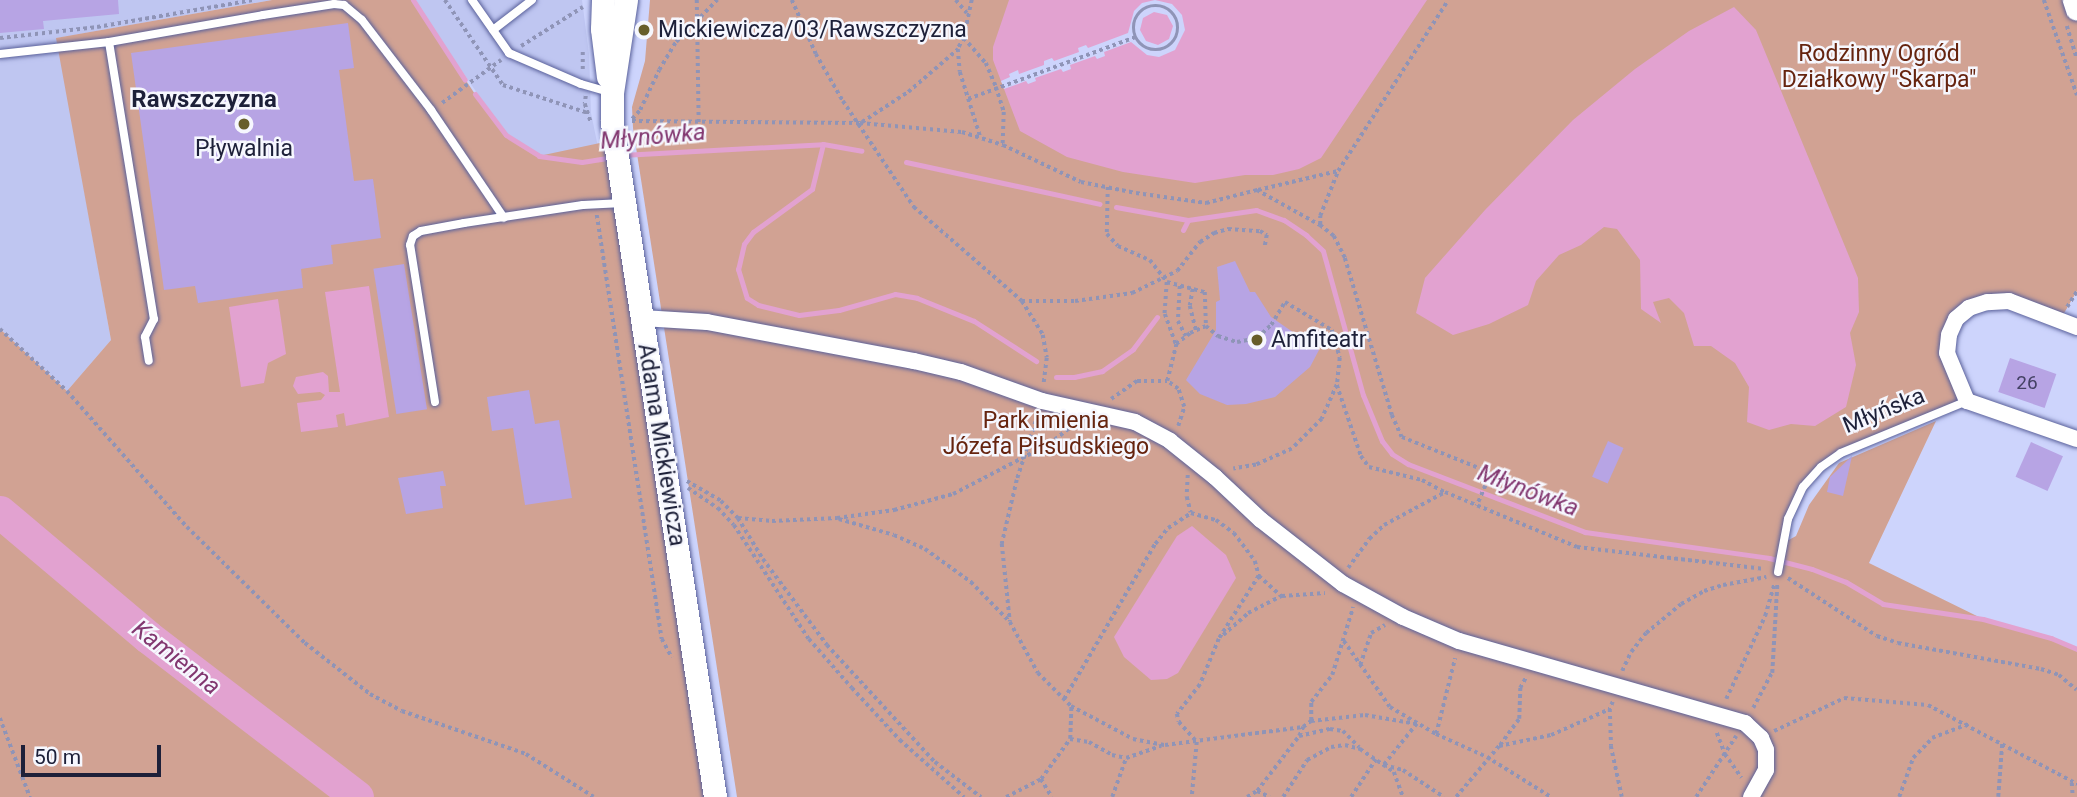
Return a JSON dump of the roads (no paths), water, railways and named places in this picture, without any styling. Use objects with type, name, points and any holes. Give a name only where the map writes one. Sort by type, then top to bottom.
[{"type":"street","name":"Adama Mickiewicza","points":[[626,0],[612,93],[612,127],[715,797]]},
{"type":"street","points":[[2074,0],[2077,9]]},
{"type":"street","name":"Adama Mickiewicza","points":[[594,3],[612,93]]},
{"type":"street","points":[[2077,327],[2009,301],[1987,302],[1969,308],[1956,319],[1949,335],[1947,353],[1967,401],[2077,439]]},
{"type":"street","points":[[642,318],[707,322],[914,361],[961,372],[1042,401],[1135,422],[1170,442],[1215,477],[1261,520],[1350,587],[1403,617],[1459,641],[1618,689],[1745,723],[1761,738],[1766,750],[1766,770],[1753,794]]},
{"type":"lane","points":[[472,0],[509,53],[581,84],[612,93]]},
{"type":"lane","points":[[493,30],[532,0]]},
{"type":"lane","points":[[0,54],[109,42],[262,15],[344,5],[362,20],[431,110],[505,218]]},
{"type":"lane","points":[[109,42],[153,319],[145,337],[149,361]]},
{"type":"lane","points":[[435,402],[410,245],[413,236],[421,231],[625,203]]},
{"type":"lane","name":"Młyńska","points":[[1778,572],[1788,519],[1803,488],[1821,467],[1841,453],[1967,401]]},
{"type":"waterway","name":"Młynówka","points":[[413,0],[465,80]]},
{"type":"waterway","name":"Młynówka","points":[[475,94],[506,135],[539,156],[582,162],[612,157]]},
{"type":"waterway","points":[[823,144],[812,189],[753,232],[744,244],[738,269],[747,298],[758,305],[799,315],[839,310],[895,294],[917,298],[974,321],[1036,361]]},
{"type":"waterway","name":"Młynówka","points":[[622,155],[823,144],[861,151]]},
{"type":"waterway","name":"Młynówka","points":[[906,162],[1100,204]]},
{"type":"waterway","name":"Młynówka","points":[[1116,207],[1188,220],[1256,210],[1284,220],[1306,235],[1323,251],[1363,395],[1382,441],[1392,454],[1408,464],[1585,532],[1769,558],[1812,569],[1846,582],[1883,604],[1983,619],[2051,638],[2077,649]]},
{"type":"waterway","points":[[1183,230],[1188,220]]},
{"type":"waterway","points":[[1056,377],[1074,377],[1102,371],[1133,349],[1157,317]]},
{"type":"waterway","name":"Kamienna","points":[[0,512],[148,637],[357,797]]},
{"type":"place","name":"Mickiewicza/03/Rawszczyzna","points":[[644,30]]},
{"type":"place","name":"Pływalnia","points":[[244,124]]},
{"type":"place","name":"Amfiteatr","points":[[1257,340]]},
{"type":"district","name":"Rawszczyzna","points":[[204,100]]},
{"type":"park label","name":"Rodzinny Ogród Działkowy \"Skarpa\"","points":[[1879,67]]},
{"type":"park label","name":"Park imienia Józefa Piłsudskiego","points":[[1046,434]]}]
